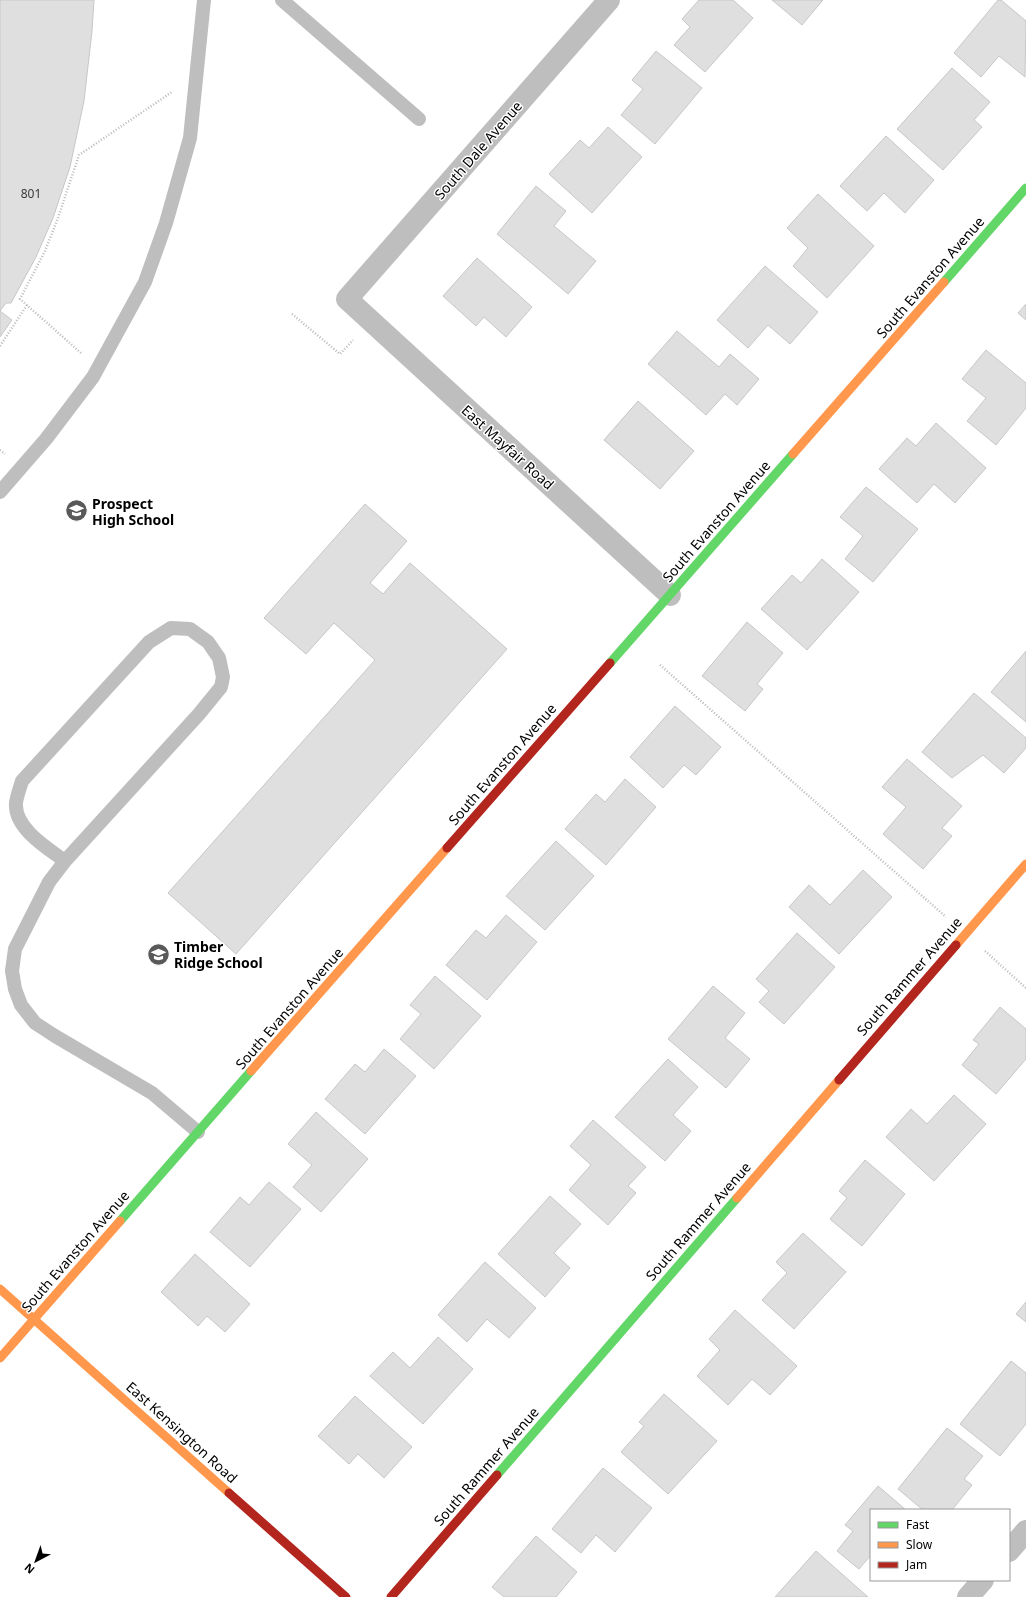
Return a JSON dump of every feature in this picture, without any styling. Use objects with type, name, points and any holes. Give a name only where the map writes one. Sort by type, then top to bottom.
[{"type":"street","name":"South Dale Avenue","points":[[347,299],[609,0]]},
{"type":"street","name":"South Evanston Avenue","points":[[0,1358],[1026,188]]},
{"type":"street","name":"East Mayfair Road","points":[[347,299],[670,595]]},
{"type":"street","name":"South Rammer Avenue","points":[[391,1597],[1026,864]]},
{"type":"street","name":"East Kensington Road","points":[[0,1289],[346,1597]]},
{"type":"street","points":[[1010,1550],[1026,1531]]},
{"type":"street","points":[[968,1597],[982,1581]]},
{"type":"lane","points":[[0,492],[46,439],[93,377],[144,282],[166,223],[190,138],[204,0]]},
{"type":"lane","points":[[282,0],[419,119]]},
{"type":"lane","points":[[65,861],[33,837],[20,820],[16,803],[22,781],[149,642],[171,628],[190,629],[208,642],[219,658],[223,677],[221,687],[199,714],[65,861],[49,882],[15,949],[12,971],[14,989],[21,1005],[35,1023],[152,1093],[198,1132]]},
{"type":"path","points":[[86,357],[20,299],[45,251],[58,218],[79,155],[174,91]]},
{"type":"path","points":[[0,346],[27,305]]},
{"type":"path","points":[[292,314],[340,354],[351,342]]},
{"type":"path","points":[[660,665],[1026,988]]},
{"type":"building","points":[[0,0],[94,0],[84,101],[70,167],[53,218],[36,257],[11,303],[6,303],[0,311]]},
{"type":"building","points":[[699,0],[733,0],[753,18],[705,72],[674,45],[690,27],[682,19]]},
{"type":"building","points":[[772,0],[823,0],[802,25]]},
{"type":"building","points":[[998,0],[1001,0],[1026,21],[1025,77],[999,56],[981,77],[954,53]]},
{"type":"building","points":[[656,51],[702,88],[655,144],[621,115],[643,89],[632,80]]},
{"type":"building","points":[[952,68],[990,102],[974,120],[982,127],[943,170],[897,129]]},
{"type":"building","points":[[608,127],[642,157],[592,213],[549,174],[580,140],[589,148]]},
{"type":"building","points":[[886,136],[934,180],[905,213],[884,193],[867,211],[840,186]]},
{"type":"building","points":[[536,186],[566,211],[554,226],[596,261],[568,294],[497,234]]},
{"type":"building","points":[[818,194],[874,246],[827,298],[793,266],[808,248],[787,228]]},
{"type":"building","points":[[477,258],[532,307],[506,337],[484,317],[476,326],[443,296]]},
{"type":"building","points":[[765,266],[818,312],[790,344],[768,325],[748,348],[717,320]]},
{"type":"building","points":[[1026,304],[1026,320],[1018,313]]},
{"type":"building","points":[[0,311],[12,320],[0,337]]},
{"type":"building","points":[[677,331],[719,367],[730,354],[759,379],[737,405],[725,394],[706,415],[648,364]]},
{"type":"building","points":[[986,350],[1026,383],[1026,408],[996,445],[967,421],[986,398],[962,379]]},
{"type":"building","points":[[638,401],[694,451],[660,489],[604,440]]},
{"type":"building","points":[[936,423],[986,468],[955,503],[934,484],[917,503],[879,469],[907,438],[916,446]]},
{"type":"building","points":[[866,487],[918,529],[873,582],[845,559],[863,536],[840,517]]},
{"type":"building","points":[[365,504],[407,541],[370,583],[383,594],[410,563],[507,649],[236,954],[168,893],[375,660],[334,623],[306,654],[264,618]]},
{"type":"building","points":[[822,559],[859,592],[807,650],[761,609],[792,575],[801,583]]},
{"type":"building","points":[[747,622],[783,653],[757,684],[763,689],[745,711],[702,676]]},
{"type":"building","points":[[1026,651],[1026,722],[991,692]]},
{"type":"building","points":[[974,693],[1026,738],[1026,748],[1004,773],[983,755],[952,778],[922,752]]},
{"type":"building","points":[[675,706],[721,747],[696,775],[684,765],[663,788],[630,757]]},
{"type":"building","points":[[907,759],[962,806],[942,828],[952,836],[923,869],[883,834],[906,807],[882,787]]},
{"type":"building","points":[[625,779],[656,807],[606,865],[565,829],[596,794],[605,802]]},
{"type":"building","points":[[556,841],[594,876],[545,930],[506,896]]},
{"type":"building","points":[[863,870],[892,897],[839,954],[789,907],[809,885],[830,905]]},
{"type":"building","points":[[506,915],[537,942],[487,1000],[446,965],[476,930],[486,938]]},
{"type":"building","points":[[797,933],[835,967],[784,1024],[759,1002],[769,991],[756,979]]},
{"type":"building","points":[[435,976],[481,1016],[434,1069],[400,1039],[421,1014],[410,1005]]},
{"type":"building","points":[[713,986],[745,1013],[725,1038],[750,1059],[726,1088],[668,1039]]},
{"type":"building","points":[[1000,1007],[1026,1029],[1026,1059],[996,1094],[962,1065],[979,1044],[973,1040]]},
{"type":"building","points":[[384,1049],[416,1076],[365,1134],[325,1099],[355,1064],[365,1072]]},
{"type":"building","points":[[668,1059],[698,1087],[673,1115],[691,1131],[665,1161],[615,1117]]},
{"type":"building","points":[[954,1095],[986,1124],[934,1181],[886,1137],[911,1109],[927,1124]]},
{"type":"building","points":[[316,1112],[368,1159],[321,1212],[293,1187],[312,1165],[288,1144]]},
{"type":"building","points":[[593,1120],[646,1167],[628,1186],[636,1193],[608,1225],[569,1190],[591,1165],[570,1146]]},
{"type":"building","points":[[865,1160],[905,1194],[862,1246],[830,1219],[847,1198],[839,1191]]},
{"type":"building","points":[[269,1182],[301,1209],[250,1267],[210,1232],[240,1197],[249,1205]]},
{"type":"building","points":[[550,1196],[581,1224],[554,1253],[570,1268],[545,1297],[498,1254]]},
{"type":"building","points":[[803,1233],[846,1272],[794,1329],[762,1300],[787,1273],[776,1262]]},
{"type":"building","points":[[195,1254],[250,1304],[225,1332],[207,1316],[198,1326],[161,1292]]},
{"type":"building","points":[[485,1262],[536,1308],[509,1338],[487,1319],[467,1342],[438,1315]]},
{"type":"building","points":[[1026,1302],[1026,1322],[1016,1314]]},
{"type":"building","points":[[735,1310],[797,1366],[770,1395],[752,1379],[728,1405],[697,1376],[720,1350],[709,1339]]},
{"type":"building","points":[[438,1337],[473,1369],[423,1424],[370,1376],[393,1352],[410,1368]]},
{"type":"building","points":[[1011,1361],[1026,1373],[1026,1424],[1000,1456],[960,1424]]},
{"type":"building","points":[[664,1394],[717,1441],[668,1494],[621,1452],[644,1426],[639,1422]]},
{"type":"building","points":[[355,1396],[412,1447],[384,1478],[358,1454],[349,1464],[318,1436]]},
{"type":"building","points":[[947,1428],[983,1456],[964,1479],[972,1485],[953,1509],[922,1509],[898,1489]]},
{"type":"building","points":[[603,1468],[652,1508],[615,1552],[596,1535],[581,1553],[552,1529]]},
{"type":"building","points":[[878,1486],[905,1509],[870,1509],[870,1556],[859,1569],[837,1551],[853,1531],[845,1525]]},
{"type":"building","points":[[536,1536],[577,1572],[556,1597],[504,1597],[492,1587]]},
{"type":"building","points":[[816,1551],[868,1597],[775,1597]]},
{"type":"traffic: fast","points":[[944,282],[1026,188]]},
{"type":"traffic: fast","points":[[610,663],[793,454]]},
{"type":"traffic: fast","points":[[120,1221],[251,1071]]},
{"type":"traffic: fast","points":[[497,1475],[737,1198]]},
{"type":"traffic: slow","points":[[793,454],[944,282]]},
{"type":"traffic: slow","points":[[251,1071],[447,848]]},
{"type":"traffic: slow","points":[[956,945],[1026,864]]},
{"type":"traffic: slow","points":[[737,1198],[839,1080]]},
{"type":"traffic: slow","points":[[0,1358],[120,1221]]},
{"type":"traffic: slow","points":[[0,1289],[229,1493]]},
{"type":"traffic: jam","points":[[447,848],[610,663]]},
{"type":"traffic: jam","points":[[839,1080],[956,945]]},
{"type":"traffic: jam","points":[[391,1597],[497,1475]]},
{"type":"traffic: jam","points":[[229,1493],[346,1597]]},
{"type":"place","name":"Prospect High School","points":[[76,511]]},
{"type":"place","name":"Timber Ridge School","points":[[159,954]]}]
